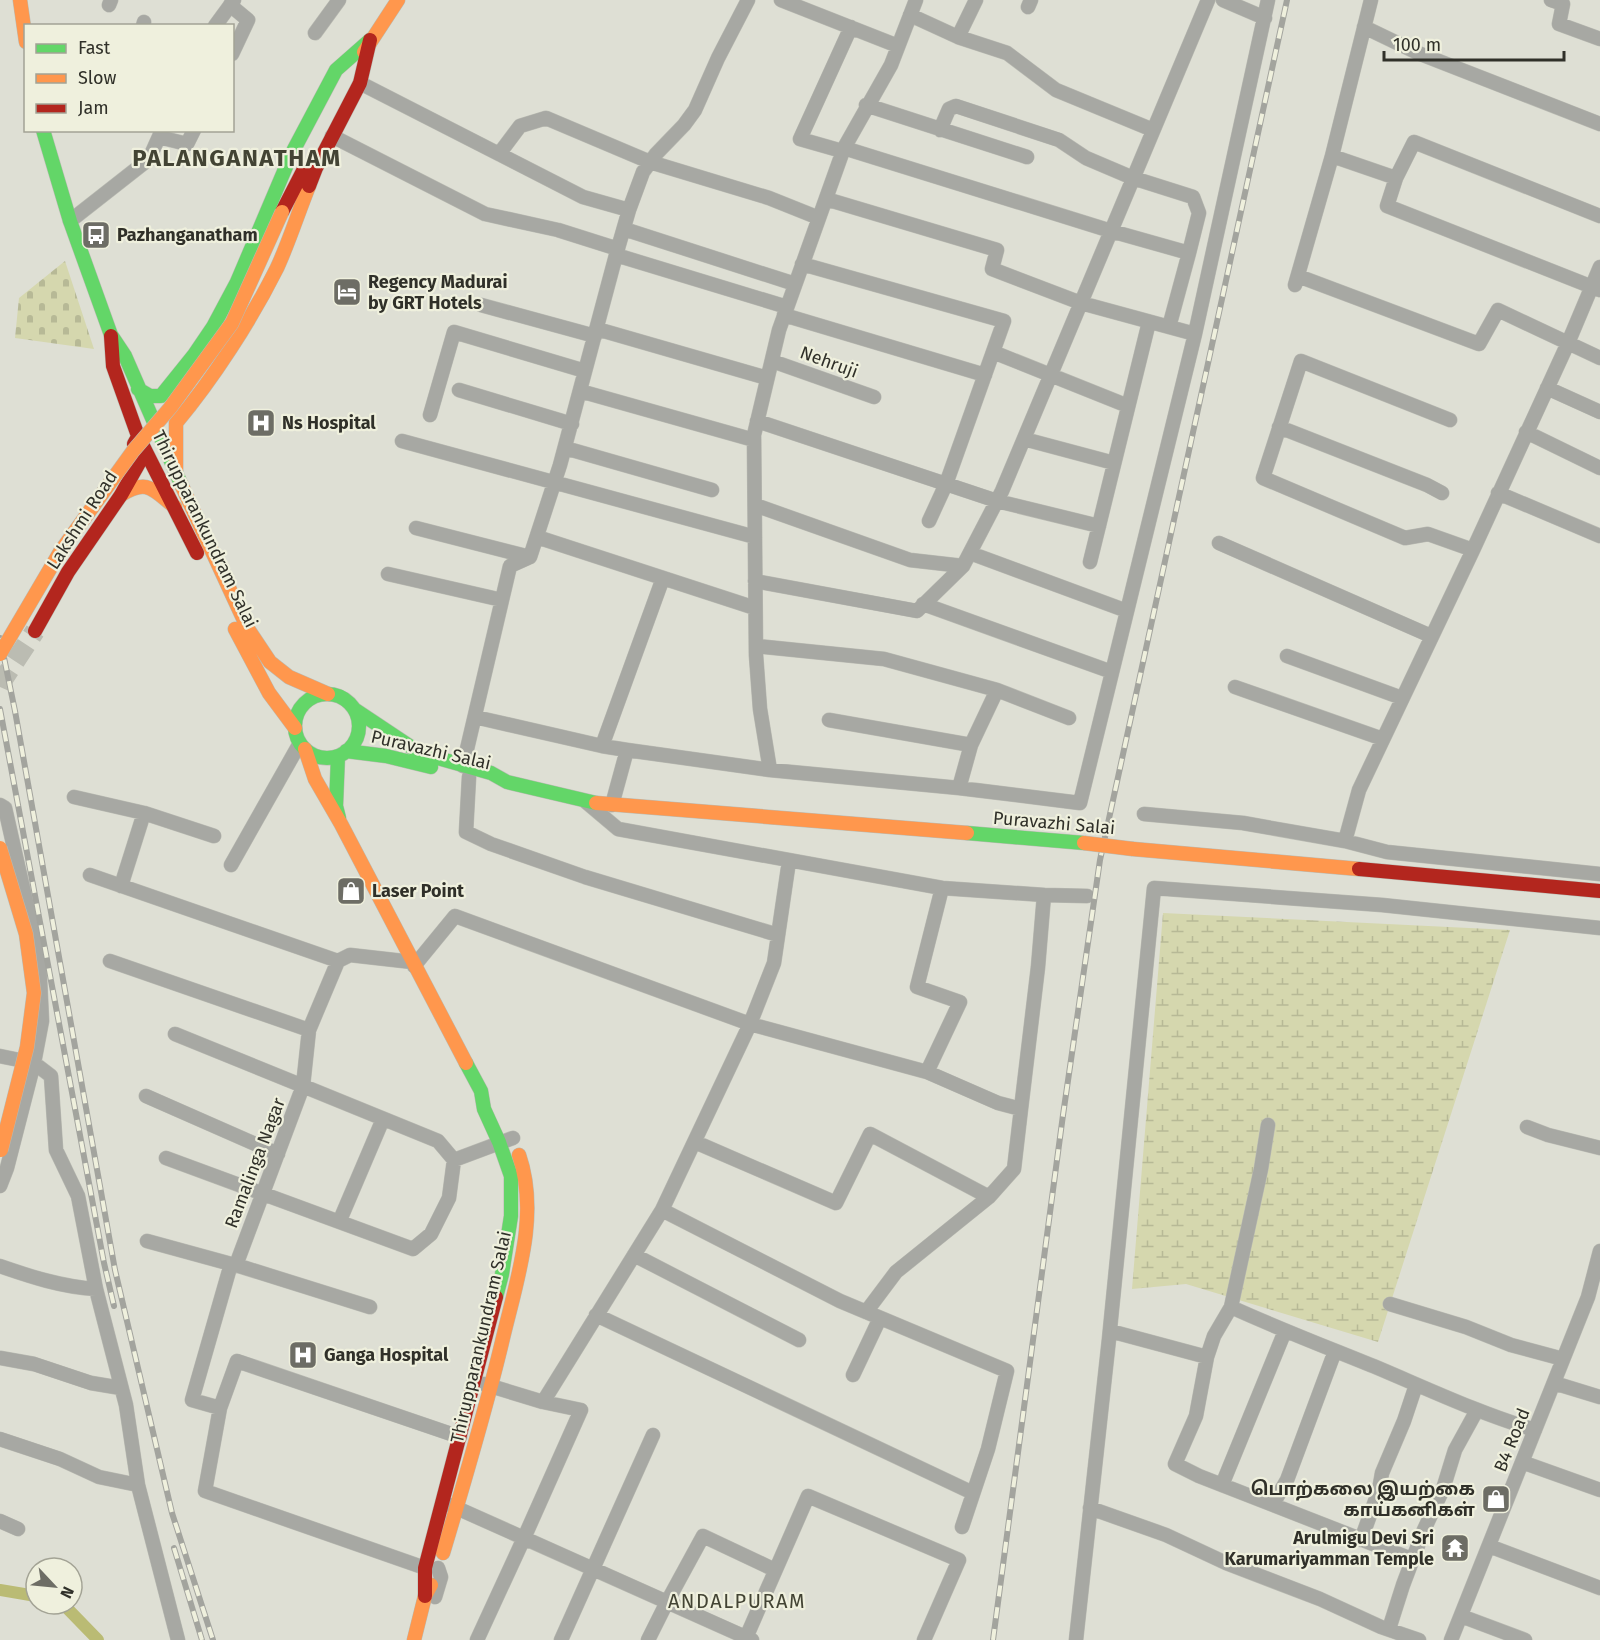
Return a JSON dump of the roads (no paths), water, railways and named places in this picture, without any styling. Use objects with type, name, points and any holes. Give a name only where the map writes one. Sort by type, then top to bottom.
[{"type":"main road","points":[[20,0],[24,28]]},
{"type":"main road","points":[[0,654],[60,552],[133,451],[170,408],[232,322],[282,212],[370,40],[398,0]]},
{"type":"main road","points":[[176,473],[176,423],[192,404],[244,326],[277,267],[316,168],[360,83],[370,40]]},
{"type":"main road","name":"Lakshmi Road","points":[[35,631],[68,572],[121,495],[139,463],[134,444],[149,413],[194,356],[213,327],[237,282],[291,155],[336,70],[370,40]]},
{"type":"main road","name":"Thirupparankundram Salai","points":[[44,132],[70,221],[111,335],[125,356],[248,629],[270,662],[289,677],[328,694]]},
{"type":"main road","name":"Thirupparankundram Salai","points":[[111,335],[113,366],[138,436],[262,683],[295,728]]},
{"type":"main road","points":[[138,389],[150,396],[161,396]]},
{"type":"main road","points":[[121,495],[135,486],[141,486],[175,507]]},
{"type":"main road","points":[[328,694],[347,701],[354,709],[359,727],[357,736],[342,753],[321,757],[302,746],[295,728],[296,717],[308,700],[317,695],[328,694]]},
{"type":"main road","name":"Puravazhi Salai","points":[[354,709],[420,753],[466,771]]},
{"type":"main road","name":"Thirupparankundram Salai","points":[[302,746],[316,784],[341,824],[481,1091],[495,1103],[506,1140],[511,1176],[512,1216],[502,1274],[443,1501],[431,1568],[414,1640]]},
{"type":"main road","name":"Thirupparankundram Salai","points":[[341,824],[336,806],[342,753]]},
{"type":"main road","name":"Puravazhi Salai","points":[[342,753],[491,773],[507,782],[586,802],[612,805],[1084,843],[1600,891]]},
{"type":"main road","points":[[0,848],[26,934],[34,993],[27,1047],[0,1150]]},
{"type":"main road","name":"Thirupparankundram Salai","points":[[431,1568],[457,1508],[491,1386],[517,1280],[527,1223],[528,1198],[524,1170],[506,1140]]},
{"type":"street","points":[[315,33],[339,0]]},
{"type":"street","points":[[748,0],[718,58],[695,110],[643,172],[629,210],[555,483],[530,557],[510,567],[475,717],[466,771],[466,832],[491,844],[585,877],[778,935]]},
{"type":"street","points":[[781,0],[898,46]]},
{"type":"street","points":[[770,770],[760,709],[756,646],[754,437],[757,421],[786,311],[843,150],[866,105],[891,64],[916,0]]},
{"type":"street","points":[[958,37],[975,0]]},
{"type":"street","points":[[755,581],[917,611],[963,566],[997,501],[1024,439],[1208,0]]},
{"type":"street","points":[[1223,0],[1265,18]]},
{"type":"street","points":[[475,717],[627,750],[770,770],[959,788],[1080,803],[1195,334],[1268,0]]},
{"type":"street","points":[[1371,0],[1332,156],[1296,280],[1479,344],[1498,310],[1600,358]]},
{"type":"street","points":[[1551,0],[1563,4],[1559,24],[1600,39]]},
{"type":"street","points":[[216,24],[232,2],[248,20],[234,50]]},
{"type":"street","points":[[910,15],[958,37],[1008,53],[1056,90],[1153,130]]},
{"type":"street","points":[[851,27],[800,139],[1189,253]]},
{"type":"street","points":[[1364,27],[1419,53],[1600,124]]},
{"type":"street","points":[[360,83],[583,197],[629,210]]},
{"type":"street","points":[[866,105],[1027,157]]},
{"type":"street","points":[[940,130],[949,109],[956,106],[1059,140],[1086,159],[1132,178],[1193,197],[1199,213],[1169,327]]},
{"type":"street","points":[[499,154],[520,126],[546,118],[650,162],[769,198],[819,218]]},
{"type":"street","points":[[70,221],[149,159],[161,134],[187,144],[193,132]]},
{"type":"street","points":[[332,136],[485,214],[558,230],[786,311],[985,375]]},
{"type":"street","points":[[1595,288],[1387,206],[1396,178],[1414,142],[1600,216]]},
{"type":"street","points":[[1332,156],[1396,178]]},
{"type":"street","points":[[826,198],[997,250],[992,269],[1081,303],[1195,334]]},
{"type":"street","points":[[624,229],[795,284]]},
{"type":"street","points":[[802,264],[1004,321],[946,484],[928,521]]},
{"type":"street","points":[[1345,841],[1359,790],[1595,288],[1600,267]]},
{"type":"street","points":[[481,305],[767,378]]},
{"type":"street","points":[[1090,562],[1149,322]]},
{"type":"street","points":[[430,416],[454,332],[585,371]]},
{"type":"street","points":[[993,352],[1128,406]]},
{"type":"street","name":"Nehruji","points":[[772,361],[874,397]]},
{"type":"street","points":[[1450,420],[1301,361],[1263,478],[1405,538],[1428,534],[1473,550]]},
{"type":"street","points":[[1547,388],[1600,412]]},
{"type":"street","points":[[459,390],[572,424]]},
{"type":"street","points":[[580,391],[754,437],[773,426]]},
{"type":"street","points":[[757,421],[997,501],[1099,526]]},
{"type":"street","points":[[1280,427],[1442,493]]},
{"type":"street","points":[[1526,432],[1600,468]]},
{"type":"street","points":[[1024,439],[1114,463]]},
{"type":"street","points":[[402,441],[755,537]]},
{"type":"street","points":[[565,448],[712,490]]},
{"type":"street","points":[[1498,493],[1600,536]]},
{"type":"street","points":[[754,505],[910,560],[963,566]]},
{"type":"street","points":[[416,528],[530,557]]},
{"type":"street","points":[[537,537],[756,608]]},
{"type":"street","points":[[1219,543],[1431,636]]},
{"type":"street","points":[[970,553],[1127,611]]},
{"type":"street","points":[[388,574],[502,600]]},
{"type":"street","points":[[602,746],[663,578]]},
{"type":"street","points":[[923,604],[1112,672]]},
{"type":"street","points":[[756,646],[884,658],[997,690],[1069,718]]},
{"type":"street","points":[[1287,656],[1402,698]]},
{"type":"street","points":[[1235,687],[1383,739]]},
{"type":"street","points":[[959,788],[971,745],[997,690]]},
{"type":"street","points":[[829,720],[971,745]]},
{"type":"street","points":[[231,865],[302,746]]},
{"type":"street","points":[[612,805],[627,750]]},
{"type":"street","points":[[74,797],[144,813],[214,836]]},
{"type":"street","points":[[586,802],[618,829],[942,888],[1087,896]]},
{"type":"street","points":[[0,805],[5,808],[42,979],[42,1021],[34,1063],[7,1168],[0,1186]]},
{"type":"street","points":[[121,886],[144,813]]},
{"type":"street","points":[[1144,814],[1243,823],[1345,841],[1387,852],[1600,874]]},
{"type":"street","points":[[543,1402],[662,1210],[750,1024],[774,963],[789,861]]},
{"type":"street","points":[[90,875],[338,962]]},
{"type":"street","points":[[927,1072],[960,1002],[917,987],[942,888]]},
{"type":"street","points":[[1076,1640],[1110,1331],[1154,888],[1382,905],[1600,928]]},
{"type":"street","points":[[866,1312],[896,1272],[989,1197],[1014,1169],[1038,967],[1044,895]]},
{"type":"street","points":[[175,1034],[303,1086],[309,1030],[338,962],[350,955],[413,964],[455,916],[750,1024],[927,1072],[998,1103],[1021,1109]]},
{"type":"street","points":[[110,961],[309,1030]]},
{"type":"street","points":[[0,1056],[34,1063],[51,1076],[56,1150],[78,1196],[96,1289],[121,1388],[138,1485],[178,1640]]},
{"type":"street","name":"Ramalinga Nagar","points":[[220,1408],[192,1400],[233,1265],[303,1086],[438,1141],[454,1160]]},
{"type":"street","points":[[147,1096],[278,1154]]},
{"type":"street","points":[[340,1220],[383,1119]]},
{"type":"street","points":[[1268,1125],[1261,1169],[1231,1307],[1214,1336],[1207,1357],[1196,1416],[1175,1464],[1199,1476],[1414,1560]]},
{"type":"street","points":[[1527,1127],[1548,1135],[1600,1148]]},
{"type":"street","points":[[695,1142],[836,1203],[870,1134],[989,1197]]},
{"type":"street","points":[[166,1158],[340,1220],[413,1249],[431,1234],[449,1198],[454,1160],[506,1140]]},
{"type":"street","points":[[662,1210],[840,1301],[1007,1371],[988,1449],[962,1527]]},
{"type":"street","points":[[147,1241],[369,1307]]},
{"type":"street","name":"B4 Road","points":[[1451,1640],[1588,1297],[1600,1251]]},
{"type":"street","points":[[634,1255],[799,1340]]},
{"type":"street","points":[[0,1266],[48,1282],[74,1288],[96,1289]]},
{"type":"street","points":[[1390,1304],[1466,1327],[1511,1345],[1563,1359]]},
{"type":"street","points":[[1231,1307],[1488,1416],[1535,1430]]},
{"type":"street","points":[[596,1316],[974,1492]]},
{"type":"street","points":[[853,1375],[880,1318]]},
{"type":"street","points":[[1110,1331],[1207,1357]]},
{"type":"street","points":[[1222,1485],[1285,1331]]},
{"type":"street","points":[[1273,1504],[1287,1480],[1335,1351]]},
{"type":"street","points":[[0,1358],[34,1364],[91,1383],[121,1388]]},
{"type":"street","points":[[424,1640],[441,1576],[431,1568],[205,1491],[220,1408],[237,1362],[460,1437]]},
{"type":"street","points":[[473,1381],[543,1402],[581,1410],[477,1640]]},
{"type":"street","points":[[1554,1383],[1600,1397]]},
{"type":"street","points":[[1361,1540],[1382,1473],[1416,1385]]},
{"type":"street","points":[[1389,1629],[1423,1532],[1443,1489],[1455,1450],[1477,1410]]},
{"type":"street","points":[[561,1640],[653,1435]]},
{"type":"street","points":[[0,1439],[60,1458],[99,1477],[138,1485]]},
{"type":"street","points":[[1522,1462],[1600,1490]]},
{"type":"street","points":[[443,1501],[748,1639],[808,1496],[959,1560],[924,1640]]},
{"type":"street","points":[[1090,1508],[1166,1535],[1226,1563],[1320,1599],[1381,1627],[1419,1640]]},
{"type":"street","points":[[0,1521],[18,1529]]},
{"type":"street","points":[[648,1640],[703,1536],[776,1570]]},
{"type":"street","points":[[1489,1546],[1600,1588]]},
{"type":"street","points":[[1461,1616],[1525,1640]]},
{"type":"waterway","points":[[0,1590],[24,1594]]},
{"type":"waterway","points":[[75,1616],[98,1640]]},
{"type":"tunnel","points":[[0,687],[35,631]]},
{"type":"railway","points":[[993,1640],[1063,1115],[1100,860],[1287,0]]},
{"type":"railway","points":[[0,638],[115,1270],[172,1513],[213,1640]]},
{"type":"railway","points":[[0,709],[114,1306]]},
{"type":"railway","points":[[174,1548],[202,1640]]},
{"type":"place","name":"Pazhanganatham","points":[[96,235]]},
{"type":"place","name":"Regency Madurai by GRT Hotels","points":[[347,292]]},
{"type":"place","name":"Ns Hospital","points":[[261,423]]},
{"type":"place","name":"Laser Point","points":[[351,891]]},
{"type":"place","name":"Ganga Hospital","points":[[303,1355]]},
{"type":"place","name":"பொற்கலை இயற்கை காய்கனிகள்","points":[[1496,1499]]},
{"type":"place","name":"Arulmigu Devi Sri Karumariyamman Temple","points":[[1455,1548]]},
{"type":"district","name":"PALANGANATHAM","points":[[237,158]]},
{"type":"district","name":"ANDALPURAM","points":[[737,1601]]}]
